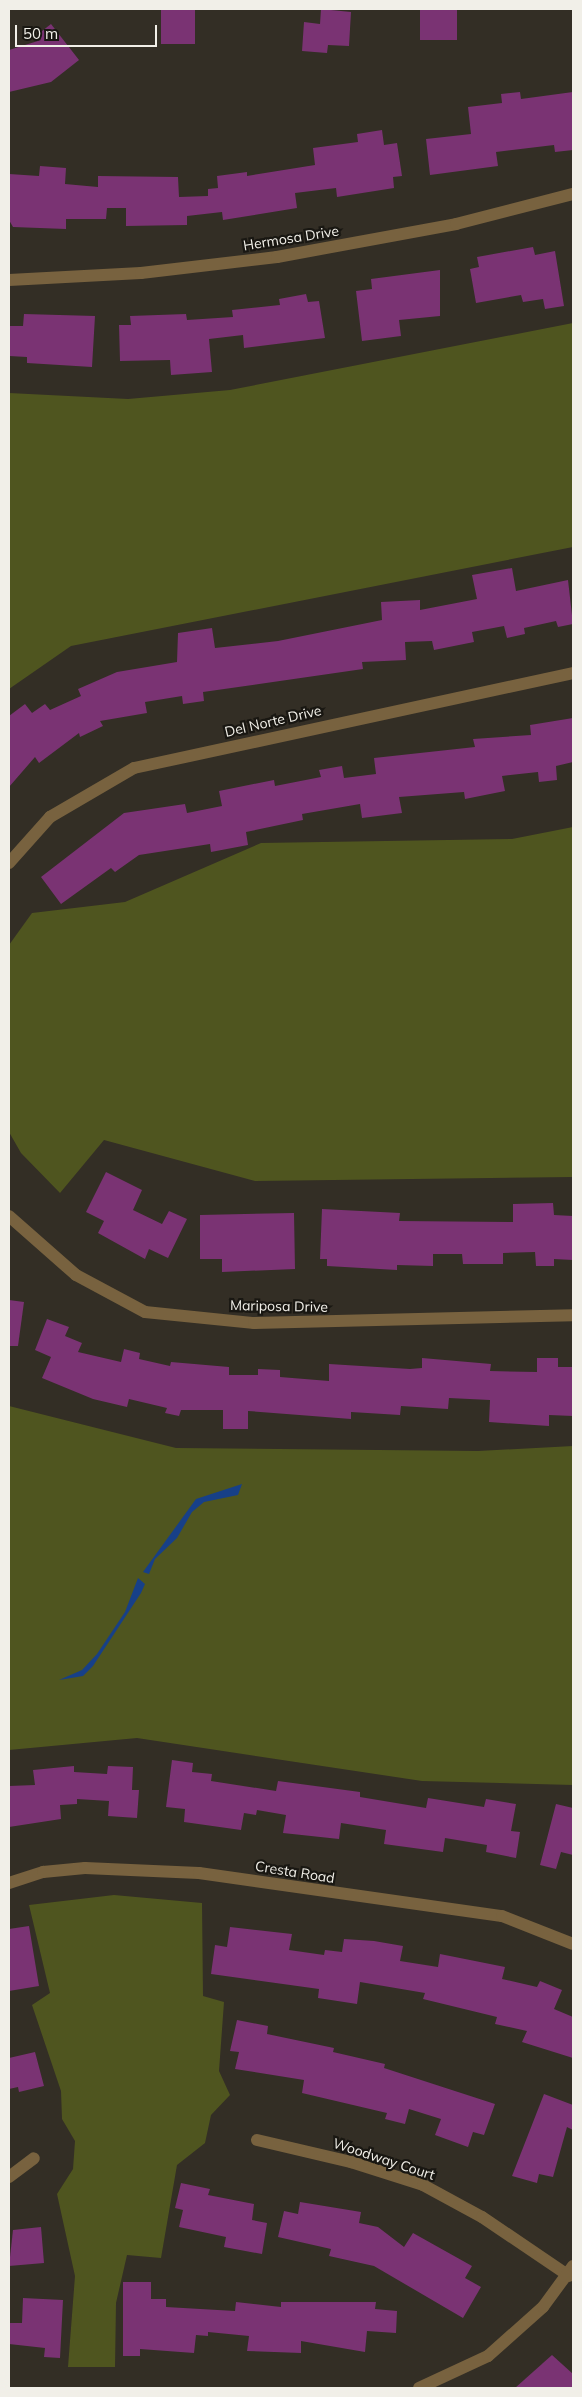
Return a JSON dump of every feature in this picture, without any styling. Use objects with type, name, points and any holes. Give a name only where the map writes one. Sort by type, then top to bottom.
[{"type":"street","name":"Hermosa Drive","points":[[9,280],[140,273],[277,258],[456,224],[573,194]]},
{"type":"street","name":"Del Norte Drive","points":[[9,863],[50,818],[134,768],[573,673]]},
{"type":"street","name":"Mariposa Drive","points":[[10,1222],[76,1275],[145,1312],[254,1324],[573,1315]]},
{"type":"street","name":"Cresta Road","points":[[9,1883],[43,1872],[85,1868],[199,1872],[502,1916],[573,1944]]},
{"type":"street","name":"Woodway Court","points":[[257,2140],[351,2162],[423,2185],[482,2217],[571,2271]]},
{"type":"street","points":[[9,2177],[34,2158]]},
{"type":"street","points":[[419,2388],[488,2356],[543,2307],[571,2271]]},
{"type":"green space","points":[[573,323],[573,547],[71,646],[9,689],[9,393],[128,399],[230,390]]},
{"type":"green space","points":[[573,827],[573,1177],[255,1181],[104,1140],[60,1193],[21,1153],[9,1132],[9,945],[32,913],[125,902],[261,843],[512,839]]},
{"type":"green space","points":[[9,1406],[176,1448],[478,1451],[573,1446],[573,1785],[422,1781],[137,1738],[9,1750]]},
{"type":"green space","points":[[114,1895],[202,1903],[203,1996],[224,2002],[219,2071],[230,2095],[211,2115],[205,2143],[177,2165],[161,2258],[127,2255],[116,2303],[115,2367],[68,2367],[75,2276],[57,2194],[73,2169],[75,2141],[62,2119],[61,2091],[32,2005],[50,1993],[29,1905]]},
{"type":"water","points":[[242,1484],[238,1495],[204,1502],[192,1512],[177,1538],[155,1559],[149,1574],[143,1572],[196,1499]]},
{"type":"water","points":[[138,1578],[145,1584],[141,1593],[93,1666],[83,1676],[59,1680],[82,1670],[97,1654],[125,1612]]},
{"type":"building","points":[[161,9],[195,9],[195,44],[161,44]]},
{"type":"building","points":[[321,9],[351,12],[349,46],[328,45],[327,53],[302,51],[304,22],[320,24]]},
{"type":"building","points":[[420,9],[457,9],[457,40],[420,40]]},
{"type":"building","points":[[51,24],[79,60],[51,82],[9,92],[9,50],[41,40],[37,35]]},
{"type":"building","points":[[520,92],[521,99],[573,92],[573,150],[555,152],[554,145],[496,152],[498,166],[430,175],[426,139],[471,134],[468,107],[502,103],[501,94]]},
{"type":"building","points":[[382,130],[384,145],[397,143],[402,176],[393,177],[394,188],[337,197],[336,188],[295,193],[297,208],[223,220],[222,212],[187,216],[187,225],[126,226],[126,208],[107,208],[106,219],[66,219],[66,229],[13,227],[9,220],[9,174],[39,176],[40,166],[66,168],[65,184],[98,187],[98,176],[178,177],[179,197],[208,196],[208,189],[218,188],[217,176],[247,172],[247,176],[315,165],[313,148],[358,142],[357,134]]},
{"type":"building","points":[[533,247],[535,255],[555,251],[564,306],[545,309],[543,299],[523,302],[521,295],[476,303],[470,269],[479,267],[477,257]]},
{"type":"building","points":[[440,270],[440,316],[399,320],[401,336],[362,341],[356,291],[372,289],[371,279]]},
{"type":"building","points":[[306,294],[308,302],[319,301],[325,338],[244,348],[243,335],[209,339],[212,372],[171,375],[170,360],[120,361],[119,325],[131,325],[130,316],[186,314],[187,320],[233,317],[232,310],[280,305],[279,299]]},
{"type":"building","points":[[24,314],[95,316],[92,367],[27,363],[27,357],[9,356],[9,326],[23,326]]},
{"type":"building","points":[[512,568],[516,591],[568,580],[573,624],[558,627],[556,621],[524,628],[525,634],[507,638],[504,626],[472,632],[474,642],[434,650],[432,641],[405,642],[406,660],[362,662],[363,669],[203,692],[204,701],[183,704],[182,696],[145,702],[147,713],[100,721],[103,726],[80,737],[79,733],[39,763],[35,757],[9,787],[9,716],[25,704],[32,713],[45,704],[50,710],[81,696],[78,689],[117,672],[177,662],[178,633],[212,628],[215,648],[278,641],[382,620],[381,602],[420,600],[420,610],[477,599],[472,575]]},
{"type":"building","points":[[573,718],[573,762],[556,766],[557,780],[539,782],[538,772],[502,776],[505,791],[465,799],[464,792],[399,797],[402,813],[362,818],[360,804],[302,814],[303,820],[246,832],[248,845],[211,852],[210,844],[139,855],[115,872],[111,868],[61,904],[41,877],[124,813],[185,804],[187,813],[222,806],[219,791],[274,780],[275,786],[321,777],[319,770],[342,766],[344,778],[376,774],[374,758],[475,747],[473,739],[531,735],[530,725]]},
{"type":"building","points":[[106,1172],[142,1190],[133,1210],[162,1224],[169,1211],[187,1219],[168,1258],[149,1249],[145,1259],[98,1233],[104,1221],[86,1212]]},
{"type":"building","points":[[553,1203],[554,1215],[573,1216],[573,1260],[554,1259],[554,1266],[536,1266],[535,1252],[503,1253],[503,1264],[463,1264],[462,1254],[433,1254],[433,1266],[397,1265],[397,1270],[327,1266],[327,1259],[320,1259],[322,1209],[400,1213],[399,1221],[513,1222],[513,1204]]},
{"type":"building","points":[[294,1213],[295,1269],[222,1272],[222,1259],[200,1259],[200,1215]]},
{"type":"building","points":[[9,1300],[24,1302],[18,1346],[9,1346]]},
{"type":"building","points":[[47,1319],[69,1327],[65,1336],[82,1343],[78,1352],[121,1362],[124,1349],[140,1353],[139,1359],[170,1366],[171,1362],[229,1367],[229,1375],[258,1375],[258,1369],[280,1370],[280,1377],[329,1381],[329,1364],[410,1369],[422,1368],[422,1358],[491,1364],[490,1371],[537,1372],[537,1358],[558,1358],[558,1367],[573,1367],[573,1416],[549,1415],[549,1426],[489,1422],[490,1400],[449,1398],[448,1409],[401,1406],[400,1415],[351,1412],[351,1419],[248,1411],[248,1429],[223,1429],[223,1410],[181,1410],[179,1416],[165,1413],[167,1408],[129,1399],[127,1407],[93,1399],[42,1378],[51,1357],[35,1350]]},
{"type":"building","points":[[172,1760],[193,1763],[192,1772],[212,1774],[211,1781],[276,1791],[278,1781],[360,1792],[360,1797],[426,1808],[428,1798],[484,1807],[486,1799],[516,1804],[511,1831],[520,1832],[516,1858],[486,1852],[487,1845],[445,1838],[443,1852],[384,1844],[386,1830],[341,1823],[339,1839],[283,1833],[286,1815],[257,1810],[256,1815],[244,1813],[241,1830],[184,1822],[185,1809],[166,1807]]},
{"type":"building","points":[[74,1766],[74,1772],[107,1774],[108,1766],[133,1767],[132,1790],[139,1790],[137,1818],[108,1816],[109,1801],[77,1799],[77,1804],[60,1805],[61,1819],[9,1827],[9,1786],[35,1785],[33,1770]]},
{"type":"building","points":[[556,1804],[573,1808],[573,1855],[561,1852],[556,1869],[540,1865]]},
{"type":"building","points":[[29,1926],[39,1986],[9,1991],[9,1929]]},
{"type":"building","points":[[230,1927],[292,1934],[289,1950],[324,1955],[325,1950],[342,1952],[344,1939],[374,1941],[403,1946],[400,1961],[438,1967],[440,1954],[505,1967],[502,1979],[537,1987],[540,1981],[562,1990],[554,2009],[573,2017],[573,2058],[522,2042],[527,2031],[495,2024],[497,2017],[423,1999],[425,1993],[360,1982],[357,2004],[318,1998],[319,1989],[211,1974],[215,1945],[227,1947]]},
{"type":"building","points":[[237,2020],[268,2026],[267,2034],[334,2048],[333,2052],[385,2064],[384,2068],[495,2104],[484,2135],[473,2132],[468,2147],[435,2135],[441,2119],[409,2109],[405,2124],[385,2119],[387,2113],[302,2093],[304,2080],[235,2069],[239,2052],[230,2051]]},
{"type":"building","points":[[35,2052],[44,2086],[19,2092],[18,2087],[9,2089],[9,2058]]},
{"type":"building","points":[[544,2094],[573,2105],[573,2130],[567,2127],[553,2177],[539,2174],[537,2183],[512,2176]]},
{"type":"building","points":[[181,2183],[210,2189],[208,2195],[254,2204],[252,2220],[267,2223],[262,2254],[224,2247],[226,2237],[179,2227],[183,2210],[175,2208]]},
{"type":"building","points":[[300,2202],[361,2212],[359,2223],[378,2227],[404,2247],[413,2233],[472,2266],[465,2278],[481,2287],[463,2318],[374,2266],[329,2256],[331,2249],[278,2237],[284,2211],[298,2214]]},
{"type":"building","points":[[41,2227],[44,2263],[9,2266],[13,2230]]},
{"type":"building","points":[[123,2282],[151,2282],[151,2299],[166,2299],[166,2307],[235,2311],[236,2302],[281,2307],[281,2302],[376,2302],[375,2309],[397,2311],[396,2333],[367,2331],[365,2352],[301,2341],[301,2353],[247,2351],[249,2336],[208,2332],[208,2336],[196,2335],[194,2353],[140,2349],[140,2356],[123,2356]]},
{"type":"building","points":[[23,2298],[63,2300],[60,2358],[44,2357],[45,2348],[9,2344],[9,2323],[22,2323]]},
{"type":"building","points":[[552,2355],[573,2374],[573,2388],[515,2388]]}]
